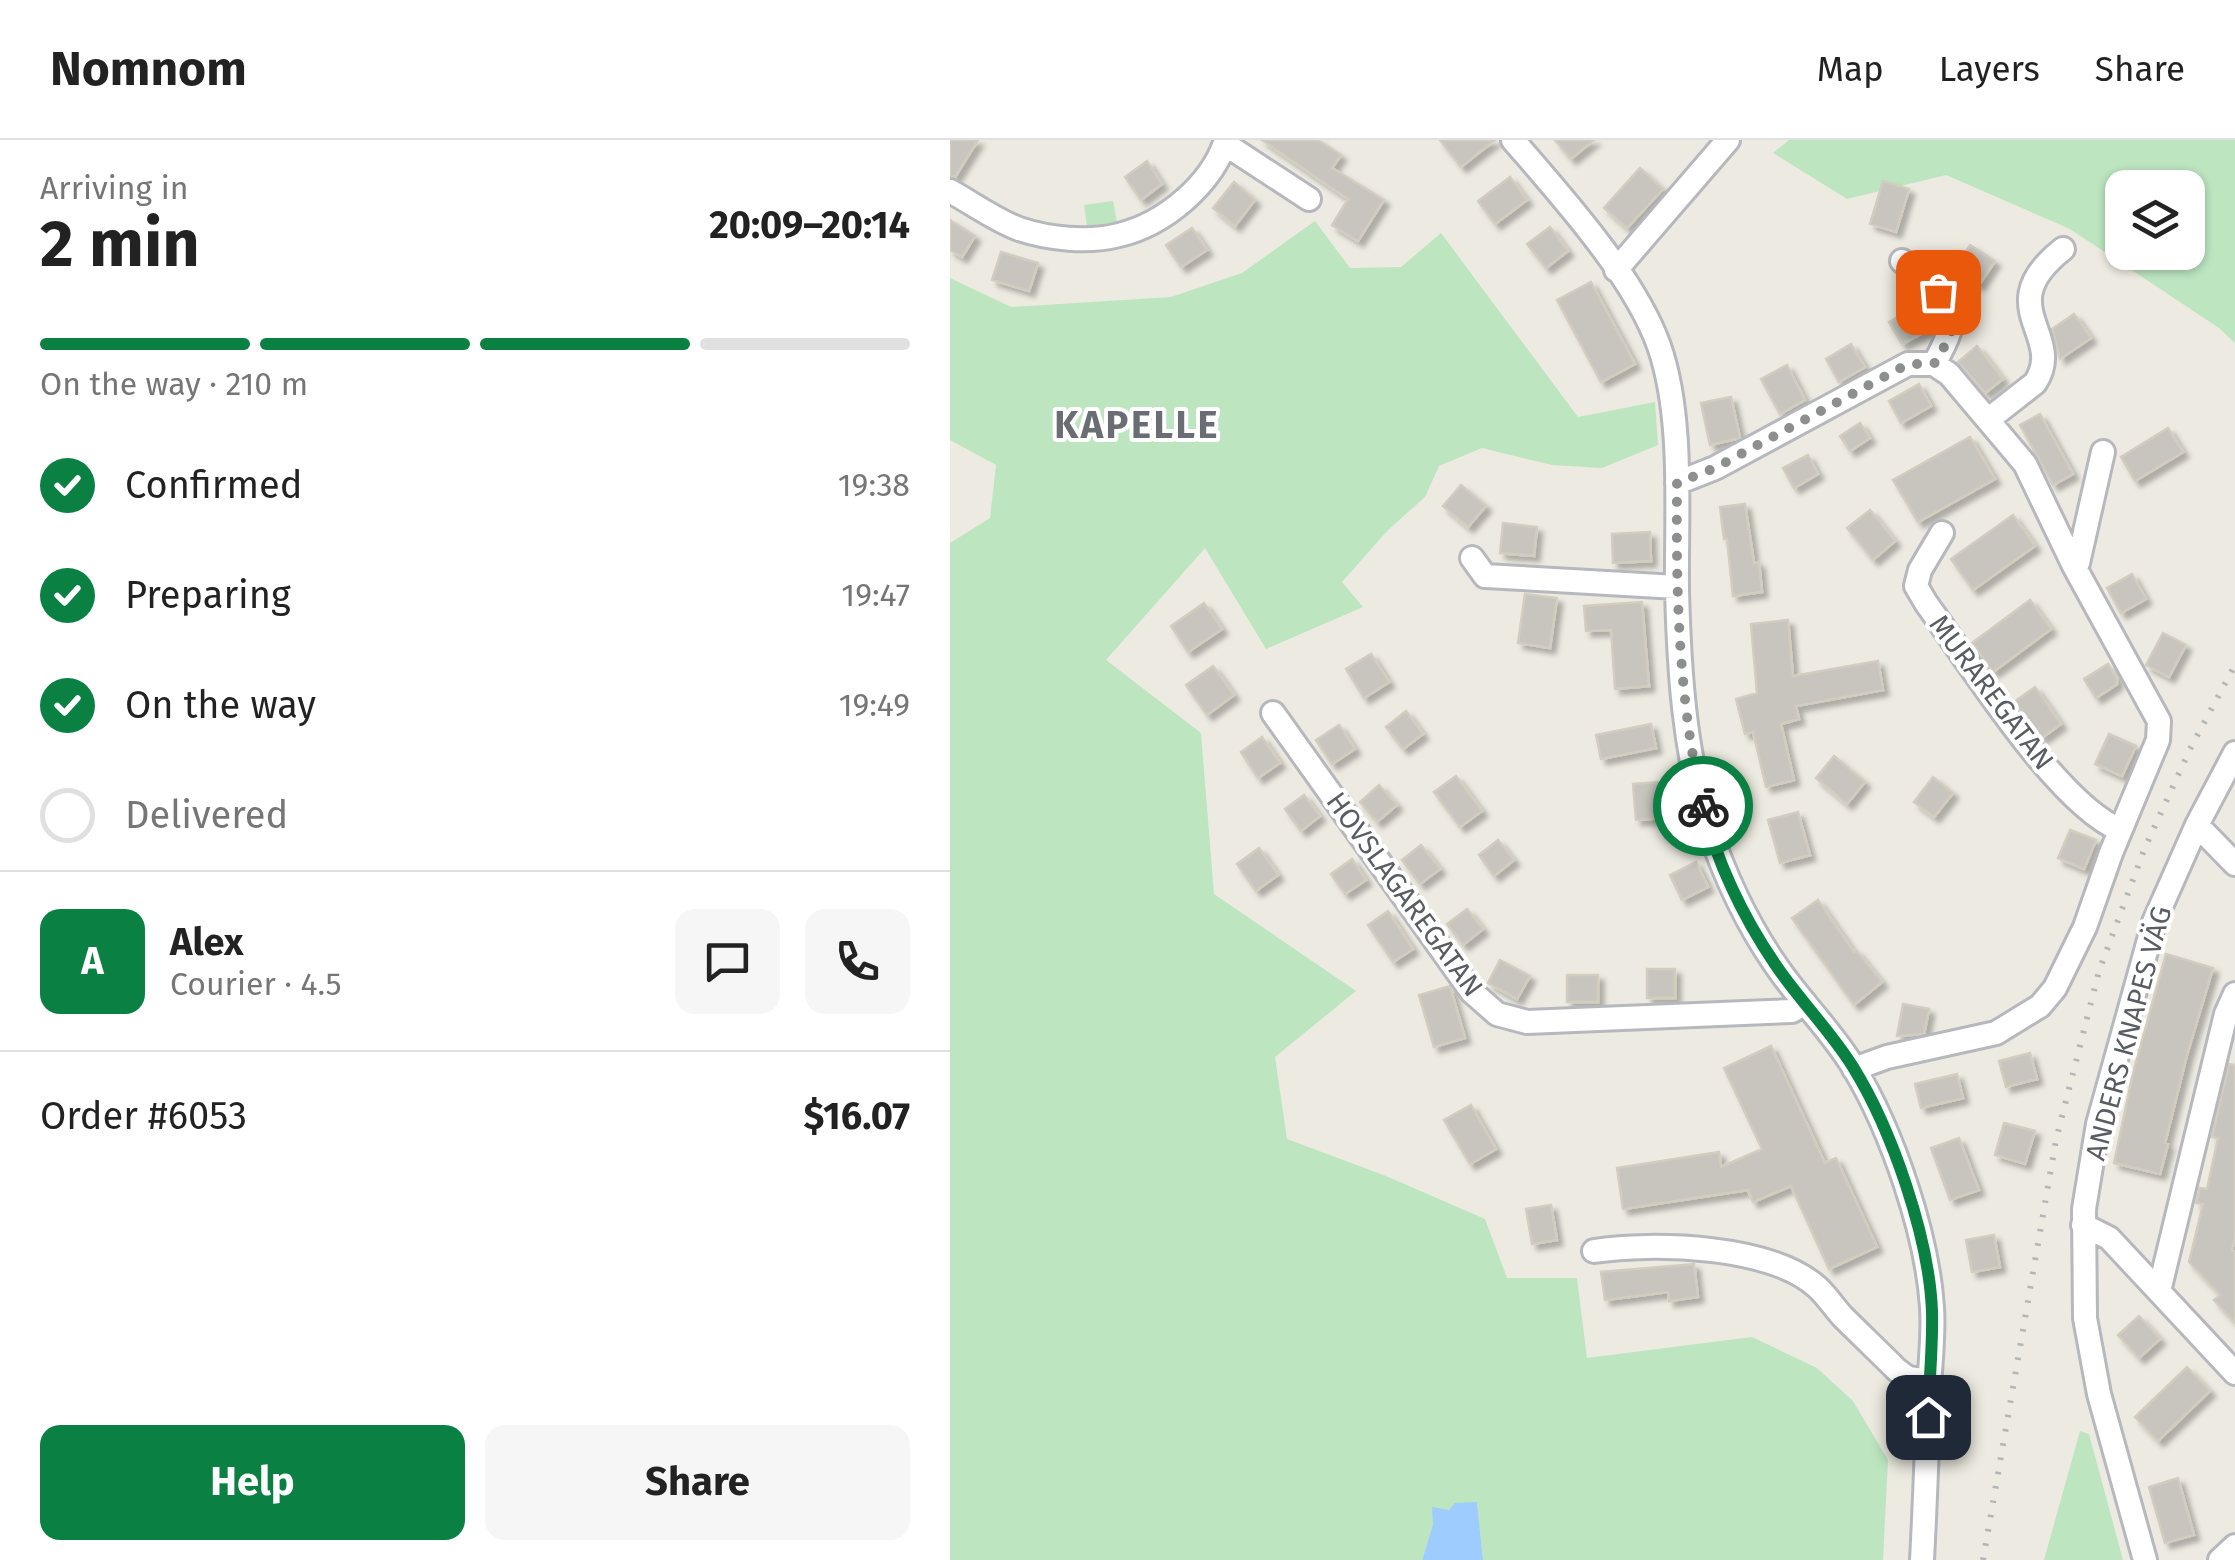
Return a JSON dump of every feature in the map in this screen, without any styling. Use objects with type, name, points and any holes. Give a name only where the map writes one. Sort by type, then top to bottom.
[{"type":"street","points":[[1513,140],[1616,270],[1650,324],[1661,351],[1672,414],[1677,483],[1677,587],[1686,709],[1694,768],[1708,824],[1752,927],[1854,1069],[1870,1099],[1919,1226],[1932,1307],[1922,1560]]},
{"type":"street","points":[[1616,270],[1728,140]]},
{"type":"street","points":[[950,191],[1017,228],[1069,240],[1120,235],[1194,194],[1220,160],[1226,142],[1308,199]]},
{"type":"street","points":[[1989,419],[2040,375],[2043,350],[2033,324],[2032,280],[2063,249]]},
{"type":"street","points":[[1902,261],[1948,302],[1953,312],[1952,332],[1934,364]]},
{"type":"street","points":[[1677,483],[1715,468],[1908,364],[1934,364],[1989,419],[2024,464],[2074,566],[2159,721],[2158,740],[2085,927],[2055,988],[2040,1006],[1996,1033],[1886,1056],[1854,1069]]},
{"type":"street","points":[[2074,566],[2078,564],[2103,452]]},
{"type":"street","name":"MURAREGATAN","points":[[1942,533],[1920,570],[1916,586],[1926,603],[2048,769],[2095,814],[2120,830]]},
{"type":"street","points":[[1472,558],[1485,576],[1677,587]]},
{"type":"street","name":"HOVSLAGAREGATAN","points":[[1274,713],[1472,992],[1497,1014],[1526,1022],[1792,1012],[1805,1002]]},
{"type":"street","name":"ANDERS KNAPES VÄG","points":[[2145,1560],[2096,1375],[2085,1318],[2084,1225],[2098,1124],[2149,940],[2197,825],[2235,753]]},
{"type":"street","points":[[2197,825],[2233,859]]},
{"type":"street","points":[[2160,1287],[2226,1014],[2235,994]]},
{"type":"street","points":[[2084,1225],[2109,1238],[2235,1373]]},
{"type":"street","points":[[1594,1251],[1636,1244],[1682,1246],[1794,1272],[1816,1287],[1897,1370],[1908,1378],[1930,1381]]},
{"type":"green space","points":[[1789,140],[2235,140],[2235,343],[2219,328],[2132,270],[2205,270],[2205,170],[2105,170],[2105,252],[2070,229],[1946,175],[1847,199],[1773,153]]},
{"type":"green space","points":[[1113,201],[1117,222],[1087,226],[1084,205]]},
{"type":"green space","points":[[1315,221],[1350,268],[1401,267],[1441,233],[1578,417],[1655,402],[1658,445],[1602,468],[1552,465],[1482,448],[1439,466],[1425,497],[1388,530],[1342,582],[1363,607],[1266,649],[1205,548],[1106,660],[1201,733],[1214,894],[1356,991],[1275,1057],[1287,1139],[1485,1219],[1507,1278],[1577,1278],[1587,1358],[1752,1337],[1817,1368],[1853,1401],[1888,1460],[1883,1560],[1483,1560],[1477,1503],[1453,1511],[1439,1521],[1422,1560],[950,1560],[950,543],[990,518],[996,465],[950,440],[950,278],[1011,307],[1171,297],[1242,273]]},
{"type":"green space","points":[[2080,1431],[2089,1434],[2123,1560],[2044,1560]]},
{"type":"water","points":[[1477,1502],[1483,1560],[1422,1560],[1433,1525],[1432,1507],[1449,1510],[1455,1503]]},
{"type":"building","points":[[950,140],[978,140],[955,177],[950,176]]},
{"type":"building","points":[[1262,140],[1318,140],[1341,155],[1332,168],[1384,200],[1358,241],[1332,225],[1348,199]]},
{"type":"building","points":[[1440,140],[1495,140],[1461,167]]},
{"type":"building","points":[[1555,140],[1594,140],[1571,159]]},
{"type":"building","points":[[1147,161],[1162,184],[1141,200],[1125,177]]},
{"type":"building","points":[[1640,168],[1663,189],[1627,228],[1604,208]]},
{"type":"building","points":[[1510,177],[1527,200],[1495,224],[1478,201]]},
{"type":"building","points":[[1883,181],[1909,189],[1896,232],[1870,224]]},
{"type":"building","points":[[1234,182],[1255,200],[1235,226],[1213,208]]},
{"type":"building","points":[[950,220],[975,236],[962,257],[950,250]]},
{"type":"building","points":[[1550,227],[1568,251],[1546,268],[1527,244]]},
{"type":"building","points":[[1192,228],[1207,250],[1181,267],[1166,245]]},
{"type":"building","points":[[1970,245],[1995,261],[1979,285],[1955,269]]},
{"type":"building","points":[[1001,252],[1038,263],[1029,291],[992,280]]},
{"type":"building","points":[[1591,282],[1635,364],[1601,382],[1557,300]]},
{"type":"building","points":[[1920,305],[1932,328],[1902,344],[1889,322]]},
{"type":"building","points":[[2074,314],[2091,338],[2060,359],[2052,329]]},
{"type":"building","points":[[1851,344],[1865,367],[1839,382],[1826,359]]},
{"type":"building","points":[[1977,346],[2003,379],[1985,393],[1958,362]]},
{"type":"building","points":[[1787,365],[1805,400],[1780,414],[1761,379]]},
{"type":"building","points":[[1919,384],[1931,406],[1901,423],[1889,401]]},
{"type":"building","points":[[1731,397],[1740,438],[1710,445],[1701,403]]},
{"type":"building","points":[[2040,414],[2073,474],[2053,485],[2020,425]]},
{"type":"building","points":[[1860,423],[1870,438],[1850,451],[1840,436]]},
{"type":"building","points":[[2168,428],[2183,452],[2135,481],[2121,457]]},
{"type":"building","points":[[1970,437],[1995,479],[1918,522],[1893,480]]},
{"type":"building","points":[[1808,455],[1818,474],[1794,488],[1783,468]]},
{"type":"building","points":[[1461,485],[1486,506],[1468,527],[1443,506]]},
{"type":"building","points":[[1745,504],[1762,592],[1733,596],[1720,507]]},
{"type":"building","points":[[1870,510],[1895,541],[1873,560],[1847,528]]},
{"type":"building","points":[[2013,515],[2035,546],[1973,590],[1951,559]]},
{"type":"building","points":[[1503,523],[1537,527],[1534,556],[1500,553]]},
{"type":"building","points":[[1650,532],[1651,561],[1613,563],[1612,534]]},
{"type":"building","points":[[2132,574],[2146,599],[2121,613],[2107,588]]},
{"type":"building","points":[[1525,594],[1557,598],[1550,648],[1518,643]]},
{"type":"building","points":[[2030,600],[2051,629],[1993,672],[1972,643]]},
{"type":"building","points":[[1642,602],[1649,686],[1615,689],[1611,630],[1586,631],[1584,606]]},
{"type":"building","points":[[1204,603],[1222,629],[1188,652],[1171,626]]},
{"type":"building","points":[[1788,620],[1793,676],[1878,661],[1883,690],[1796,706],[1799,719],[1781,724],[1794,780],[1766,787],[1753,732],[1745,734],[1736,699],[1757,693],[1751,624]]},
{"type":"building","points":[[2163,633],[2186,645],[2169,677],[2146,665]]},
{"type":"building","points":[[1371,654],[1389,682],[1364,698],[1346,669]]},
{"type":"building","points":[[2108,664],[2117,684],[2096,698],[2084,679]]},
{"type":"building","points":[[1213,666],[1234,695],[1207,715],[1186,685]]},
{"type":"building","points":[[2035,687],[2061,724],[2042,738],[2014,702]]},
{"type":"building","points":[[1406,711],[1423,734],[1403,749],[1386,727]]},
{"type":"building","points":[[1651,724],[1656,748],[1601,759],[1596,735]]},
{"type":"building","points":[[1339,725],[1355,749],[1332,764],[1316,740]]},
{"type":"building","points":[[2109,734],[2136,746],[2122,776],[2095,764]]},
{"type":"building","points":[[1262,737],[1280,763],[1258,778],[1241,752]]},
{"type":"building","points":[[1834,756],[1865,782],[1847,804],[1816,778]]},
{"type":"building","points":[[1456,776],[1482,811],[1460,827],[1434,792]]},
{"type":"building","points":[[1933,777],[1953,793],[1934,817],[1914,802]]},
{"type":"building","points":[[1660,782],[1663,818],[1636,820],[1633,784]]},
{"type":"building","points":[[1379,785],[1397,805],[1377,822],[1360,802]]},
{"type":"building","points":[[1304,795],[1320,816],[1301,831],[1285,809]]},
{"type":"building","points":[[1798,812],[1810,855],[1780,863],[1768,820]]},
{"type":"building","points":[[2070,830],[2096,840],[2084,869],[2058,858]]},
{"type":"building","points":[[1498,840],[1514,860],[1494,876],[1479,855]]},
{"type":"building","points":[[1421,845],[1440,869],[1420,884],[1402,860]]},
{"type":"building","points":[[1259,848],[1278,875],[1256,891],[1237,864]]},
{"type":"building","points":[[1352,859],[1366,880],[1345,894],[1331,874]]},
{"type":"building","points":[[1696,862],[1708,887],[1682,900],[1670,875]]},
{"type":"building","points":[[1818,900],[1854,952],[1882,982],[1854,1005],[1792,918]]},
{"type":"building","points":[[1467,909],[1483,929],[1463,945],[1447,924]]},
{"type":"building","points":[[1388,911],[1413,949],[1393,962],[1368,925]]},
{"type":"building","points":[[2166,954],[2213,968],[2187,1055],[2160,1174],[2114,1163],[2133,1073]]},
{"type":"building","points":[[1500,960],[1530,976],[1517,999],[1488,983]]},
{"type":"building","points":[[1647,969],[1675,969],[1675,998],[1647,998]]},
{"type":"building","points":[[1567,975],[1598,975],[1598,1002],[1567,1002]]},
{"type":"building","points":[[1450,986],[1465,1038],[1434,1047],[1419,995]]},
{"type":"building","points":[[1903,1004],[1929,1009],[1924,1034],[1897,1036]]},
{"type":"building","points":[[1771,1046],[1825,1163],[1836,1158],[1877,1247],[1829,1269],[1791,1186],[1753,1202],[1748,1190],[1623,1209],[1617,1168],[1719,1152],[1721,1167],[1762,1149],[1724,1068]]},
{"type":"building","points":[[2030,1053],[2037,1079],[2006,1087],[1999,1061]]},
{"type":"building","points":[[2229,1064],[2235,1065],[2235,1323],[2214,1300],[2220,1295],[2189,1262],[2203,1204],[2196,1203],[2200,1188],[2207,1189],[2218,1138],[2212,1137]]},
{"type":"building","points":[[1957,1074],[1963,1098],[1921,1108],[1915,1084]]},
{"type":"building","points":[[1471,1105],[1496,1149],[1470,1164],[1444,1120]]},
{"type":"building","points":[[2004,1123],[2035,1131],[2025,1164],[1995,1155]]},
{"type":"building","points":[[1959,1138],[1979,1190],[1950,1200],[1931,1148]]},
{"type":"building","points":[[1551,1205],[1557,1240],[1532,1244],[1526,1209]]},
{"type":"building","points":[[1994,1235],[2000,1267],[1972,1272],[1966,1240]]},
{"type":"building","points":[[1694,1264],[1698,1297],[1669,1301],[1668,1292],[1605,1300],[1601,1272]]},
{"type":"building","points":[[2139,1316],[2160,1339],[2139,1358],[2118,1335]]},
{"type":"building","points":[[2187,1367],[2210,1391],[2158,1441],[2135,1417]]},
{"type":"building","points":[[2178,1478],[2194,1535],[2165,1543],[2149,1487]]},
{"type":"railway","points":[[1983,1560],[2056,1140],[2099,971],[2144,850],[2190,749],[2235,665]]},
{"type":"way so far","points":[[1703,806],[1694,768],[1682,670],[1677,483],[1696,478],[1908,364],[1934,364],[1954,322],[1948,302],[1938,292]]},
{"type":"district","name":"KAPELLE","points":[[1137,425]]},
{"type":"route","points":[[1703,806],[1732,887],[1752,927],[1776,966],[1854,1069],[1910,1197],[1927,1265],[1932,1307],[1928,1417]]}]
